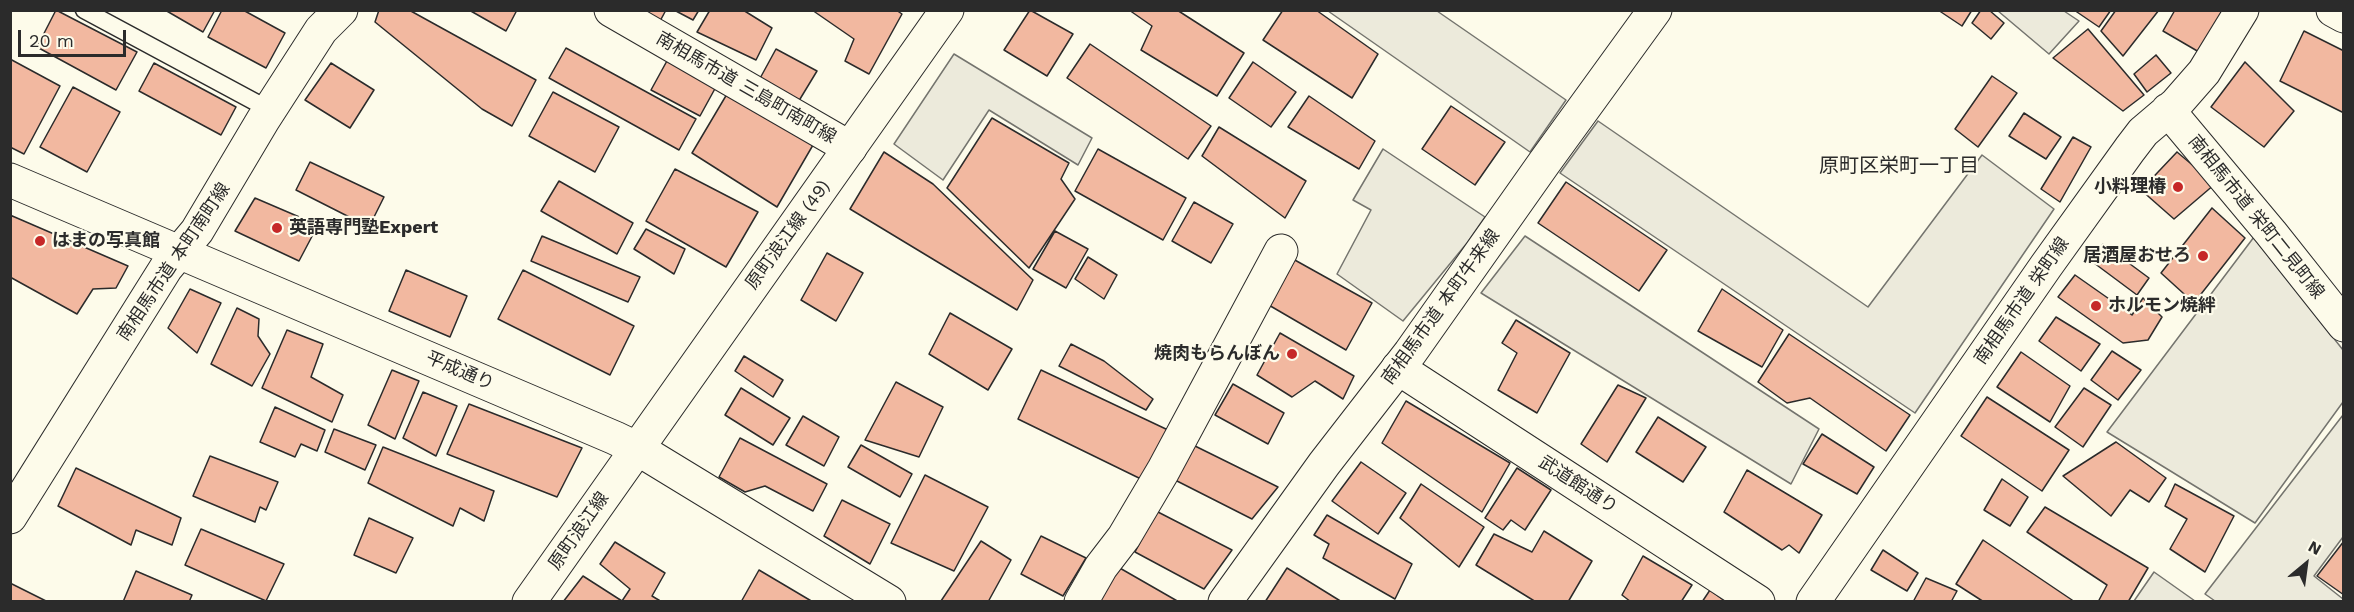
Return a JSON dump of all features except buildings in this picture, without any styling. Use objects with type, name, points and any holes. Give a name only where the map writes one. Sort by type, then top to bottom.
[{"type":"street","name":"南相馬市道 本町南町線","points":[[10,518],[166,268],[197,231],[321,30],[341,10]]},
{"type":"street","name":"南相馬市道 三島町南町線","points":[[611,10],[850,148]]},
{"type":"street","name":"原町浪江線 (49)","points":[[634,454],[947,10]]},
{"type":"street","name":"南相馬市道 本町牛来線","points":[[1225,602],[1324,464],[1398,368],[1655,10]]},
{"type":"street","name":"南相馬市道 栄町線","points":[[1813,602],[2046,266],[2143,132],[2168,110],[2204,72],[2242,10]]},
{"type":"street","points":[[2333,10],[2343,16]]},
{"type":"street","name":"南相馬市道 栄町二見町線","points":[[2168,110],[2271,233],[2343,326]]},
{"type":"street","name":"平成通り","points":[[10,180],[180,252],[634,454],[889,602]]},
{"type":"street","points":[[1081,602],[1101,567],[1124,537],[1163,471],[1281,250]]},
{"type":"street","name":"武道館通り","points":[[1398,368],[1758,602]]},
{"type":"street","name":"原町浪江線","points":[[529,602],[634,454]]},
{"type":"lane","points":[[84,10],[270,110]]},
{"type":"shaded area","points":[[1328,11],[1437,11],[1566,100],[1530,152]]},
{"type":"shaded area","points":[[1998,11],[2064,11],[2079,21],[2049,54]]},
{"type":"shaded area","points":[[954,54],[1092,138],[1078,165],[989,110],[943,180],[894,144]]},
{"type":"shaded area","points":[[1598,121],[1868,307],[1982,155],[2054,209],[1915,413],[1560,173]]},
{"type":"shaded area","points":[[1383,149],[1485,217],[1467,243],[1403,321],[1337,274],[1371,210],[1353,200]]},
{"type":"shaded area","points":[[1525,236],[1819,429],[1791,484],[1481,293]]},
{"type":"shaded area","points":[[2254,237],[2343,350],[2343,402],[2255,523],[2107,432]]},
{"type":"shaded area","points":[[2343,415],[2343,537],[2314,576],[2343,601],[2215,601],[2205,594]]},
{"type":"shaded area","points":[[2154,572],[2195,601],[2134,601]]},
{"type":"place","name":"小料理椿","points":[[2178,187]]},
{"type":"place","name":"英語専門塾Expert","points":[[277,228]]},
{"type":"place","name":"はまの写真館","points":[[40,241]]},
{"type":"place","name":"居酒屋おせろ","points":[[2203,256]]},
{"type":"place","name":"ホルモン焼絆","points":[[2096,306]]},
{"type":"place","name":"焼肉もらんぼん","points":[[1292,354]]},
{"type":"district","name":"原町区栄町一丁目","points":[[1899,166]]}]
